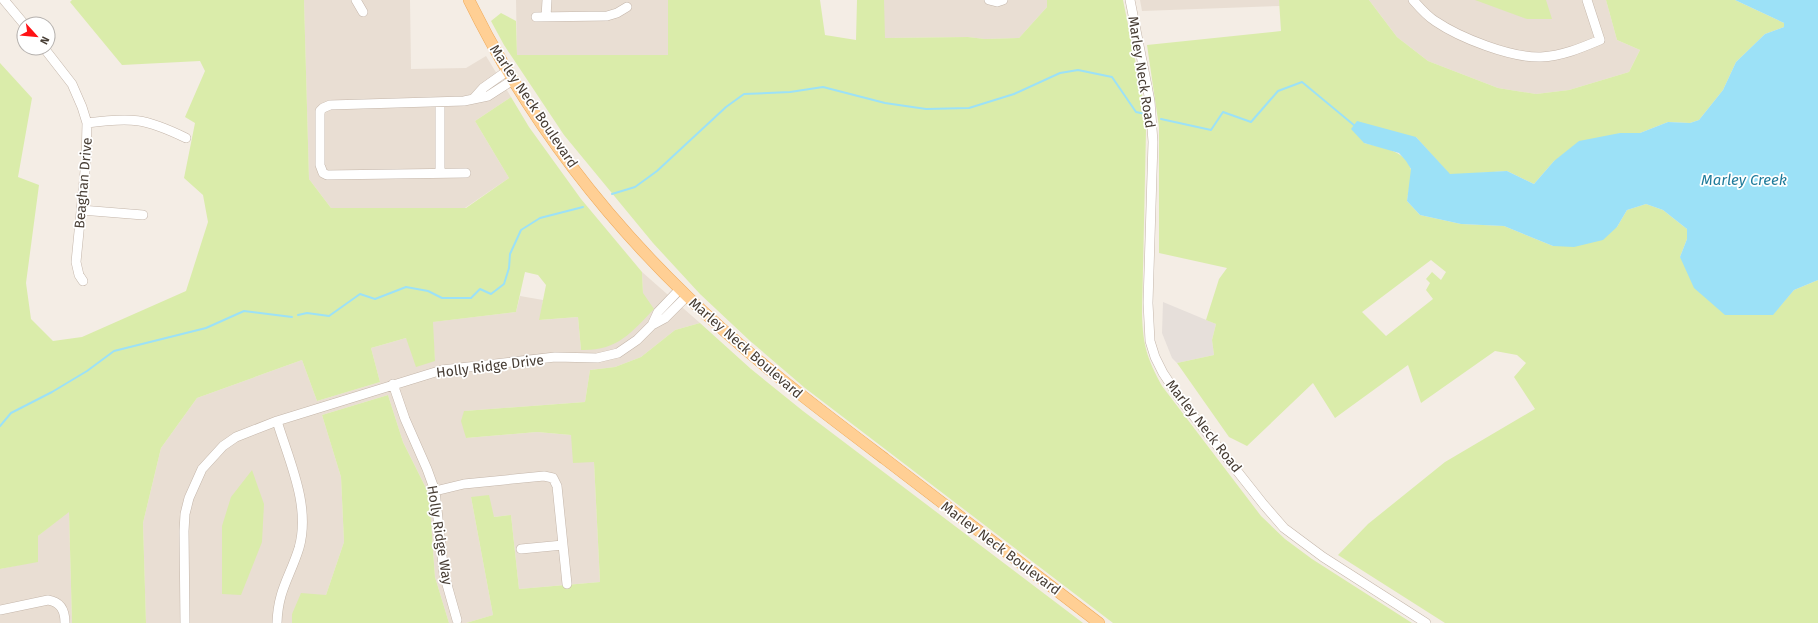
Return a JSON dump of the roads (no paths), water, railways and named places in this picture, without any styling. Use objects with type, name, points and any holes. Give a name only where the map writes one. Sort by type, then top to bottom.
[{"type":"main road","name":"Marley Neck Boulevard","points":[[470,0],[510,75],[564,154],[615,219],[683,293],[742,347],[794,390],[1099,623]]},
{"type":"street","points":[[4,0],[17,16]]},
{"type":"street","points":[[356,0],[363,12]]},
{"type":"street","points":[[546,17],[547,0]]},
{"type":"street","points":[[989,0],[997,2],[1003,0]]},
{"type":"street","name":"Marley Neck Road","points":[[1130,0],[1152,115],[1153,155],[1148,303],[1150,341],[1155,357],[1163,373],[1181,400],[1279,523],[1303,543],[1426,623]]},
{"type":"street","points":[[1413,0],[1434,20],[1449,30],[1507,52],[1524,56],[1541,57],[1574,51],[1600,40],[1587,0]]},
{"type":"street","points":[[536,17],[607,16],[617,13],[627,7]]},
{"type":"street","name":"Beaghan Drive","points":[[50,56],[72,84],[82,107],[86,123],[87,150],[76,262],[79,275],[83,281]]},
{"type":"street","points":[[466,173],[327,175],[323,173],[320,165],[319,115],[323,108],[330,105],[440,103],[464,101],[488,96],[510,75]]},
{"type":"street","points":[[440,103],[440,173]]},
{"type":"street","points":[[86,123],[117,119],[141,120],[167,129],[186,138]]},
{"type":"street","points":[[81,210],[143,215]]},
{"type":"street","name":"Holly Ridge Drive","points":[[185,623],[185,514],[194,483],[202,469],[223,446],[236,437],[250,430],[277,421],[429,373],[461,367],[555,357],[597,358],[608,356],[628,347],[652,325],[658,312],[683,293]]},
{"type":"street","name":"Holly Ridge Way","points":[[393,384],[405,419],[427,469],[434,491],[444,574],[457,620]]},
{"type":"street","points":[[277,421],[298,490],[302,508],[302,527],[299,547],[279,597],[277,623]]},
{"type":"street","points":[[434,491],[464,484],[548,476],[555,481],[557,486],[567,584]]},
{"type":"street","points":[[521,549],[563,545]]},
{"type":"street","points":[[0,610],[48,600],[54,601],[63,609],[65,623]]},
{"type":"water","name":"Marley Creek","points":[[1735,0],[1818,0],[1818,280],[1794,290],[1773,315],[1725,315],[1694,288],[1680,257],[1687,239],[1687,229],[1663,210],[1646,204],[1627,210],[1617,227],[1603,240],[1574,247],[1553,246],[1504,226],[1461,224],[1420,215],[1407,201],[1411,169],[1406,161],[1399,153],[1364,143],[1351,129],[1357,121],[1416,137],[1450,174],[1507,171],[1534,184],[1554,161],[1579,141],[1620,133],[1640,133],[1668,122],[1690,123],[1699,120],[1723,90],[1736,62],[1765,34],[1784,27],[1784,23]]},
{"type":"waterway","points":[[612,194],[635,187],[657,171],[726,107],[744,94],[790,92],[823,87],[885,103],[926,109],[969,108],[1014,94],[1060,73],[1078,70],[1112,77],[1136,112],[1145,114]]},
{"type":"waterway","points":[[1161,119],[1211,130],[1223,112],[1251,122],[1278,91],[1302,82],[1355,126]]},
{"type":"waterway","points":[[298,315],[307,313],[329,316],[360,294],[375,299],[406,287],[428,291],[442,298],[471,298],[480,289],[491,294],[504,284],[509,268],[510,254],[521,230],[540,218],[583,207]]},
{"type":"waterway","points":[[0,426],[11,413],[52,392],[87,371],[114,351],[206,328],[244,311],[292,317]]}]
